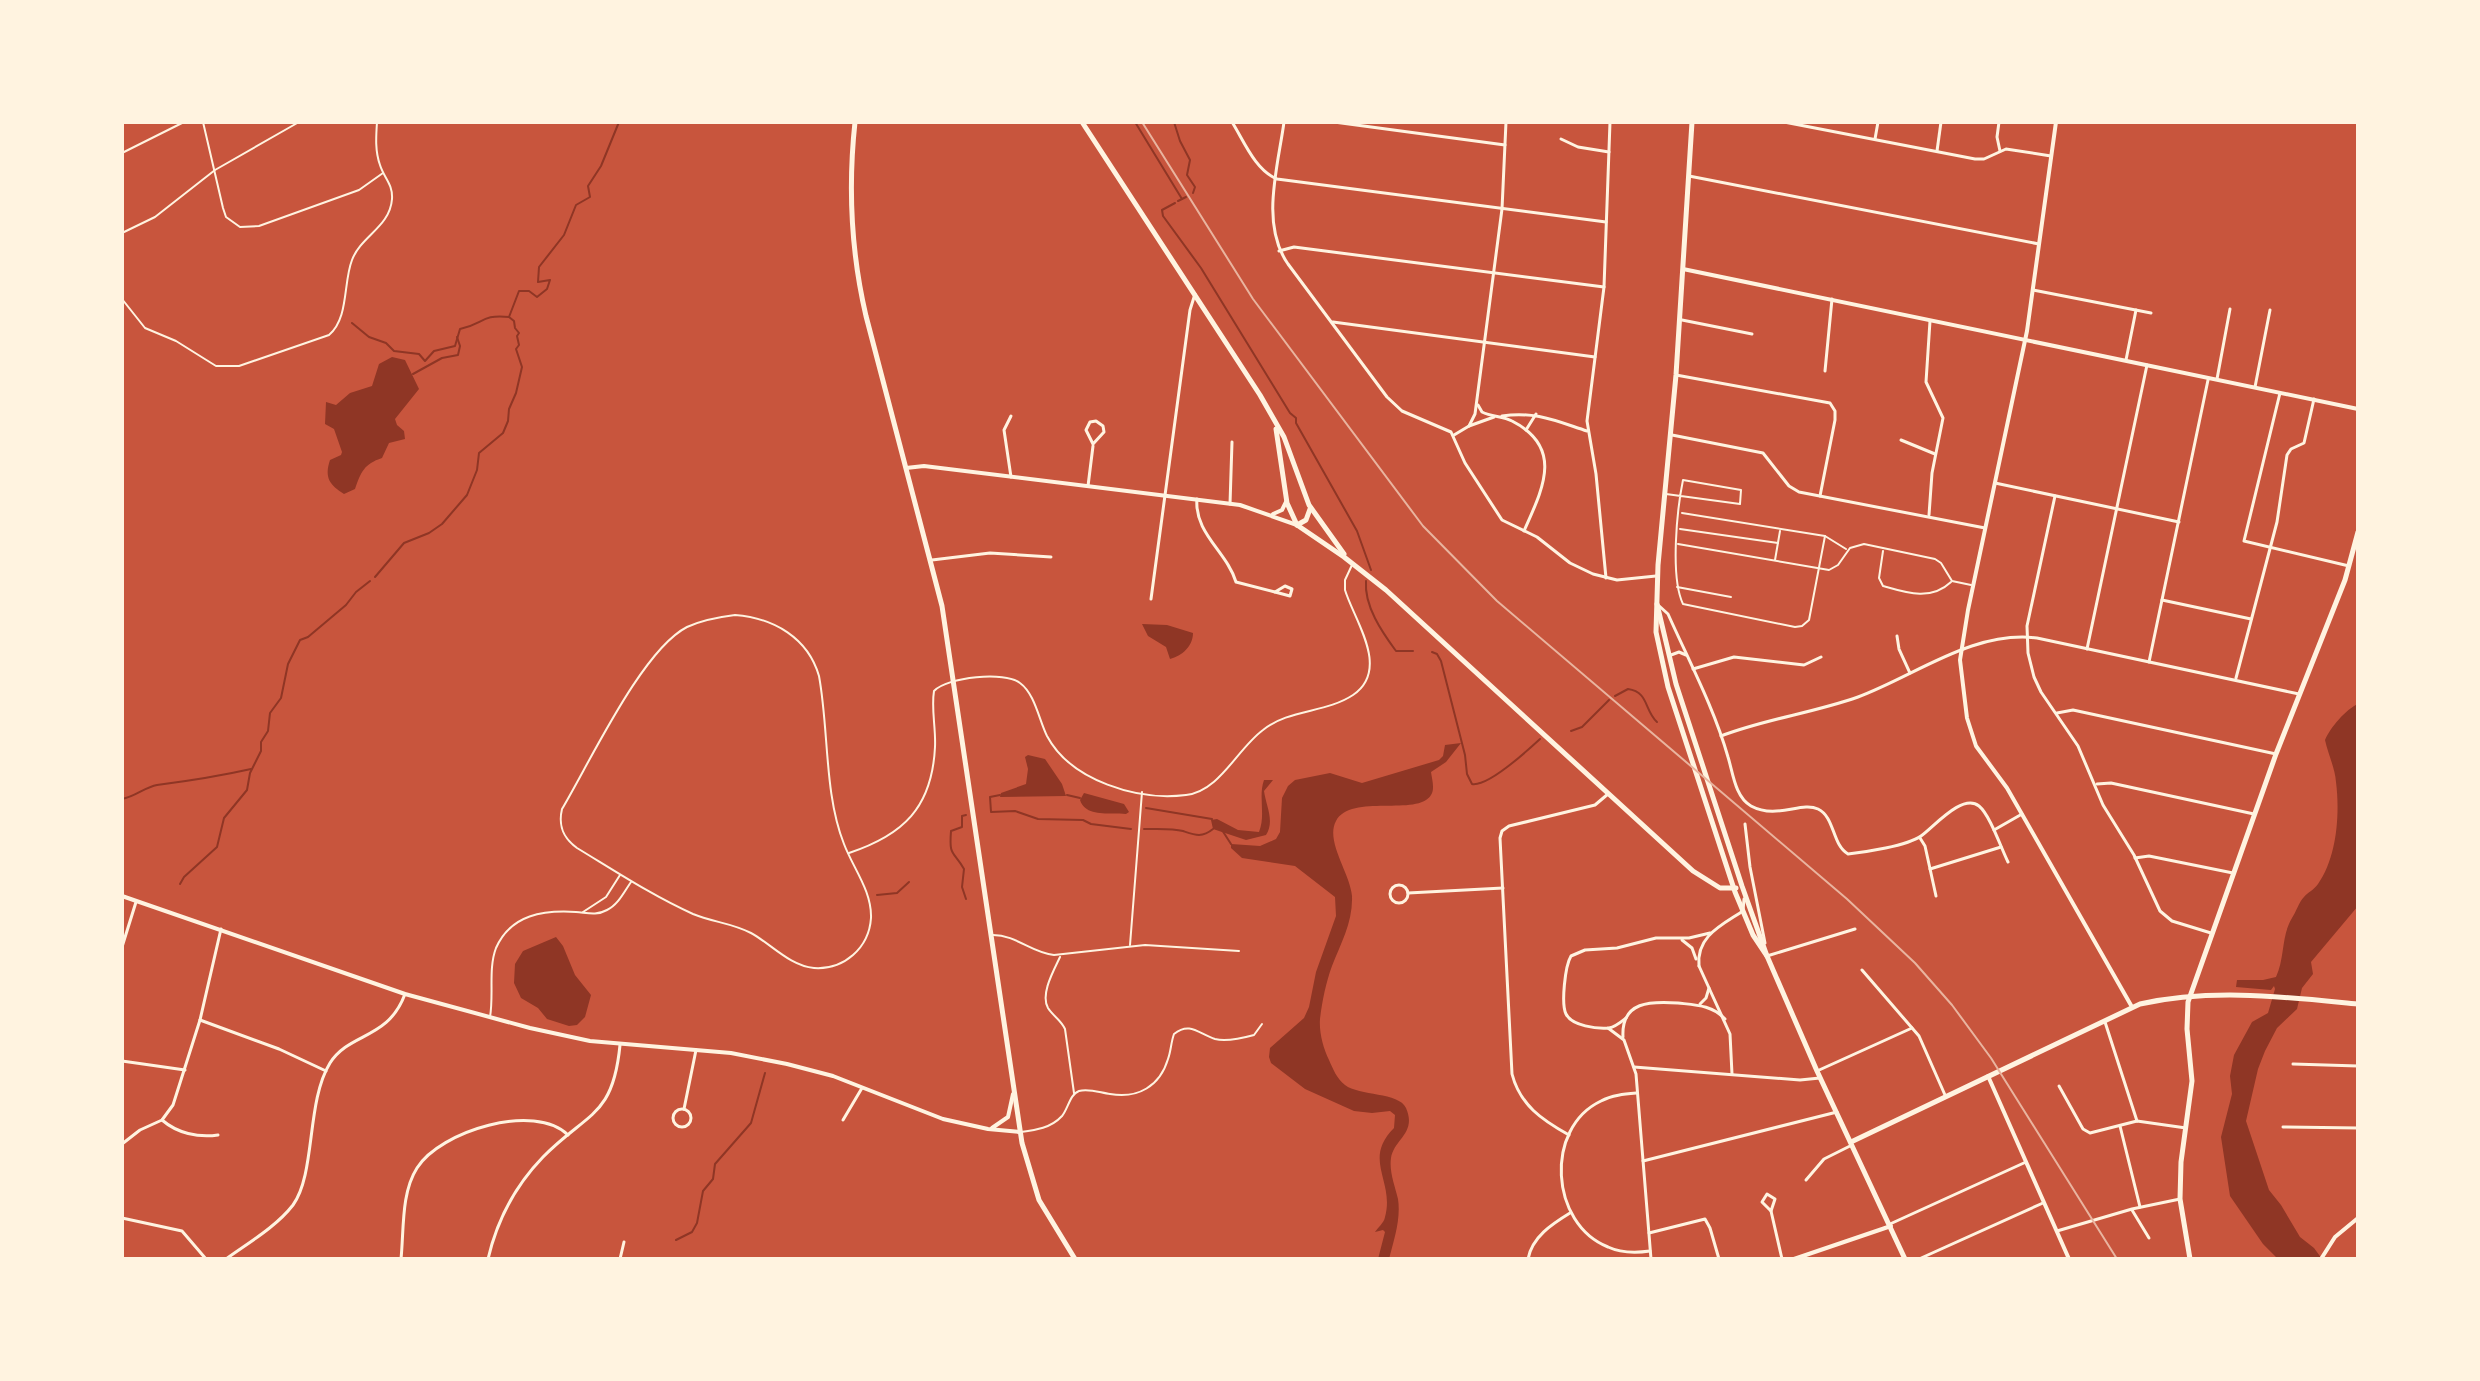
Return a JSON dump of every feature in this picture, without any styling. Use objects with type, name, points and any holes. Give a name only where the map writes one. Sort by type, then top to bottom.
[{"type":"main road","points":[[855,122],[851,197],[858,275],[942,606],[1020,1132],[1036,1194],[1055,1231],[1075,1259]]},
{"type":"main road","points":[[1082,122],[1272,415],[1309,505],[1335,544],[1353,563]]},
{"type":"main road","points":[[1692,122],[1676,375],[1657,576],[1655,621],[1659,654],[1742,911],[1767,956],[1905,1259]]},
{"type":"main road","points":[[1272,415],[1281,446],[1286,500],[1297,525],[1386,590],[1698,875],[1720,888],[1742,886]]},
{"type":"main road","points":[[1297,525],[1308,518],[1309,505]]},
{"type":"main road","points":[[2190,1259],[2180,1199],[2181,1162],[2192,1081],[2187,1029],[2190,995],[2276,754],[2349,566],[2358,532]]},
{"type":"main road","points":[[1657,604],[1670,662],[1767,956]]},
{"type":"main road","points":[[1852,1143],[2132,1007],[2190,995],[2270,996],[2358,1004]]},
{"type":"street","points":[[1232,122],[1260,167],[1277,179],[1606,222]]},
{"type":"street","points":[[1284,122],[1272,228],[1279,251],[1394,405],[1448,429],[1454,435],[1465,463],[1502,520],[1574,565],[1606,578],[1622,580],[1657,576]]},
{"type":"street","points":[[1334,122],[1505,145]]},
{"type":"street","points":[[1469,426],[1477,401],[1502,209],[1506,122]]},
{"type":"street","points":[[1606,578],[1596,474],[1587,421],[1604,287],[1610,122]]},
{"type":"street","points":[[1784,122],[1980,159],[2013,149],[2051,156]]},
{"type":"street","points":[[1819,128],[1820,122]]},
{"type":"street","points":[[1875,139],[1878,122]]},
{"type":"street","points":[[1937,151],[1941,122]]},
{"type":"street","points":[[1999,122],[1997,137],[2000,151]]},
{"type":"street","points":[[2056,122],[2025,339],[1960,652],[1966,714],[1973,739],[2022,814],[2132,1007]]},
{"type":"street","points":[[1561,139],[1578,147],[1609,152]]},
{"type":"street","points":[[1689,176],[2039,244]]},
{"type":"street","points":[[1279,251],[1294,247],[1604,287]]},
{"type":"street","points":[[1683,269],[2358,409]]},
{"type":"street","points":[[2033,290],[2151,313]]},
{"type":"street","points":[[1151,599],[1189,314],[1195,294]]},
{"type":"street","points":[[1825,371],[1832,299]]},
{"type":"street","points":[[2217,379],[2230,309]]},
{"type":"street","points":[[2126,360],[2136,310]]},
{"type":"street","points":[[2255,387],[2270,310]]},
{"type":"street","points":[[1680,319],[1752,334]]},
{"type":"street","points":[[1929,515],[1935,454],[1943,418],[1925,374],[1930,320]]},
{"type":"street","points":[[1331,321],[1595,357]]},
{"type":"street","points":[[2087,649],[2147,365]]},
{"type":"street","points":[[1676,375],[1830,403],[1835,411],[1835,420],[1820,496]]},
{"type":"street","points":[[2149,662],[2209,378]]},
{"type":"street","points":[[2280,392],[2244,541],[2349,566]]},
{"type":"street","points":[[2236,680],[2271,547],[2288,452],[2304,443],[2314,399]]},
{"type":"street","points":[[1477,401],[1482,412],[1512,421],[1526,430],[1541,450],[1546,472],[1524,531]]},
{"type":"street","points":[[1454,435],[1498,416],[1536,414],[1588,432]]},
{"type":"street","points":[[1526,430],[1536,414]]},
{"type":"street","points":[[1011,416],[1004,430],[1011,477]]},
{"type":"street","points":[[1088,486],[1093,444],[1086,430],[1088,424],[1096,421],[1103,426],[1104,432],[1093,444]]},
{"type":"street","points":[[1671,435],[1763,453],[1789,486],[1799,492],[1985,528]]},
{"type":"street","points":[[1901,440],[1935,454]]},
{"type":"street","points":[[1230,504],[1232,442]]},
{"type":"street","points":[[906,468],[924,466],[1197,499],[1273,514],[1297,525]]},
{"type":"street","points":[[1994,483],[2179,522]]},
{"type":"street","points":[[2055,496],[2027,637],[2028,657],[2035,681],[2078,746],[2103,805],[2135,858],[2156,906],[2164,916],[2211,933]]},
{"type":"street","points":[[1197,499],[1198,520],[1236,582],[1275,592]]},
{"type":"street","points":[[1273,514],[1283,509],[1286,500]]},
{"type":"street","points":[[931,560],[1001,553],[1051,557]]},
{"type":"street","points":[[2162,600],[2251,619]]},
{"type":"street","points":[[1657,604],[1668,614],[1721,736],[1739,792],[1751,806],[1778,813],[1818,809],[1846,854],[1920,837],[1965,803],[1979,806],[2008,862]]},
{"type":"street","points":[[1897,636],[1899,649],[1910,673]]},
{"type":"street","points":[[1721,736],[1855,698],[1974,646],[2027,637],[2299,694]]},
{"type":"street","points":[[1670,662],[1675,652],[1687,656]]},
{"type":"street","points":[[1692,669],[1734,657],[1804,665],[1821,657]]},
{"type":"street","points":[[2057,713],[2073,710],[2276,754]]},
{"type":"street","points":[[2096,785],[2111,783],[2254,814]]},
{"type":"street","points":[[1569,1135],[1544,1121],[1529,1107],[1513,1079],[1500,840],[1504,829],[1595,805],[1608,793]]},
{"type":"street","points":[[1993,830],[2022,814]]},
{"type":"street","points":[[1745,824],[1765,946]]},
{"type":"street","points":[[1920,837],[1936,896]]},
{"type":"street","points":[[1930,869],[2001,847]]},
{"type":"street","points":[[2135,858],[2147,855],[2233,873]]},
{"type":"street","points":[[1624,1040],[1608,1028],[1576,1023],[1566,1014],[1566,971],[1570,958],[1582,950],[1613,948],[1656,938],[1695,938],[1710,933],[1742,911],[1742,886],[1753,882]]},
{"type":"street","points":[[1397,886],[1408,893],[1402,903],[1395,902],[1391,897],[1392,890],[1397,886]]},
{"type":"street","points":[[1408,893],[1503,888]]},
{"type":"street","points":[[122,896],[405,994],[490,1018],[571,1038],[741,1055],[787,1064],[833,1076],[930,1114],[988,1129],[1020,1132]]},
{"type":"street","points":[[122,947],[136,902]]},
{"type":"street","points":[[122,1144],[140,1130],[162,1120],[173,1105],[200,1020],[221,929]]},
{"type":"street","points":[[1767,956],[1855,929]]},
{"type":"street","points":[[1699,966],[1700,948],[1710,933]]},
{"type":"street","points":[[1679,938],[1692,948],[1725,1019],[1732,1040],[1732,1074]]},
{"type":"street","points":[[1862,970],[1913,1028],[1930,1057],[1945,1096]]},
{"type":"street","points":[[1698,1005],[1706,998],[1709,988]]},
{"type":"street","points":[[226,1259],[292,1207],[297,1197],[315,1105],[326,1071],[343,1050],[386,1024],[399,1010],[405,994]]},
{"type":"street","points":[[1608,1028],[1647,1002],[1698,1005],[1714,1010],[1725,1019]]},
{"type":"street","points":[[1626,1018],[1624,1040],[1634,1067],[1651,1259]]},
{"type":"street","points":[[200,1020],[279,1049],[326,1071]]},
{"type":"street","points":[[2104,1020],[2137,1121]]},
{"type":"street","points":[[1817,1071],[1913,1028]]},
{"type":"street","points":[[488,1259],[498,1224],[513,1196],[540,1160],[594,1115],[606,1099],[615,1076],[620,1044]]},
{"type":"street","points":[[684,1109],[696,1050]]},
{"type":"street","points":[[122,1061],[185,1070]]},
{"type":"street","points":[[2293,1064],[2358,1066]]},
{"type":"street","points":[[1634,1067],[1800,1080],[1820,1078]]},
{"type":"street","points":[[1988,1076],[2069,1259]]},
{"type":"street","points":[[988,1129],[1000,1125],[1009,1115],[1012,1080]]},
{"type":"street","points":[[2059,1086],[2087,1132],[2099,1132],[2137,1121],[2186,1128]]},
{"type":"street","points":[[843,1120],[862,1088]]},
{"type":"street","points":[[1637,1093],[1615,1096],[1595,1104],[1581,1116],[1569,1135],[1561,1171],[1563,1191],[1571,1212],[1587,1234],[1607,1247],[1625,1252],[1650,1251]]},
{"type":"street","points":[[684,1109],[689,1112],[690,1121],[678,1126],[673,1116],[676,1111],[684,1109]]},
{"type":"street","points":[[1643,1161],[1837,1112]]},
{"type":"street","points":[[162,1120],[184,1133],[218,1135]]},
{"type":"street","points":[[401,1259],[411,1181],[427,1156],[438,1147],[468,1132],[497,1123],[545,1124],[559,1128],[568,1135]]},
{"type":"street","points":[[2120,1126],[2140,1207]]},
{"type":"street","points":[[2283,1127],[2358,1128]]},
{"type":"street","points":[[1806,1180],[1824,1159],[1852,1143]]},
{"type":"street","points":[[1794,1259],[1890,1225],[2026,1162]]},
{"type":"street","points":[[2057,1231],[2132,1209],[2180,1199]]},
{"type":"street","points":[[1919,1259],[2044,1203]]},
{"type":"street","points":[[2132,1209],[2149,1238]]},
{"type":"street","points":[[1771,1211],[1782,1259]]},
{"type":"street","points":[[1528,1259],[1531,1248],[1545,1231],[1571,1212]]},
{"type":"street","points":[[122,1218],[182,1231],[206,1259]]},
{"type":"street","points":[[2321,1259],[2339,1233],[2358,1218]]},
{"type":"street","points":[[1649,1233],[1694,1220],[1706,1220],[1719,1259]]},
{"type":"street","points":[[620,1259],[624,1242]]},
{"type":"lane","points":[[122,153],[184,122]]},
{"type":"lane","points":[[203,122],[226,217],[246,228],[359,190],[383,173]]},
{"type":"lane","points":[[122,233],[155,217],[215,170],[299,122]]},
{"type":"lane","points":[[122,299],[145,328],[176,341],[216,366],[239,366],[329,335],[338,325],[341,315],[352,257],[385,220],[392,204],[390,182],[383,173],[376,141],[377,122]]},
{"type":"lane","points":[[1665,493],[1680,495],[1740,504],[1742,492],[1736,488],[1683,480],[1680,495],[1677,544],[1677,587],[1683,604],[1802,626],[1809,620],[1825,536]]},
{"type":"lane","points":[[1680,513],[1825,536],[1847,550]]},
{"type":"lane","points":[[1679,529],[1778,543]]},
{"type":"lane","points":[[1774,561],[1780,529]]},
{"type":"lane","points":[[1677,544],[1820,570],[1835,568],[1847,550],[1859,544],[1938,561],[1952,581],[1973,585]]},
{"type":"lane","points":[[1884,550],[1879,578],[1883,586],[1928,595],[1939,592],[1952,581]]},
{"type":"lane","points":[[847,854],[887,838],[912,817],[927,787],[934,756],[934,691],[939,686],[954,682],[996,676],[1018,681],[1028,692],[1048,739],[1071,765],[1100,782],[1177,796],[1201,791],[1267,726],[1289,716],[1344,700],[1358,691],[1367,675],[1369,652],[1345,590],[1345,580],[1353,563]]},
{"type":"lane","points":[[1677,587],[1731,597]]},
{"type":"lane","points":[[735,615],[751,616],[782,628],[802,644],[816,665],[822,689],[837,822],[847,854],[869,900],[869,929],[858,950],[841,963],[829,967],[806,967],[742,928],[694,914],[620,874],[569,843],[561,828],[562,809],[654,655],[687,627],[704,621],[735,615]]},
{"type":"lane","points":[[1130,947],[1142,792]]},
{"type":"lane","points":[[582,912],[606,897],[620,874]]},
{"type":"lane","points":[[490,1018],[493,961],[503,936],[517,922],[535,913],[552,911],[593,915],[609,909],[631,881]]},
{"type":"lane","points":[[991,936],[1008,937],[1041,953],[1061,955],[1151,945],[1239,951]]},
{"type":"lane","points":[[1020,1132],[1043,1128],[1057,1121],[1074,1094],[1065,1029],[1046,1001],[1049,984],[1061,955]]},
{"type":"lane","points":[[1074,1094],[1089,1090],[1115,1095],[1136,1094],[1153,1086],[1164,1070],[1174,1034],[1182,1029],[1196,1029],[1216,1039],[1228,1039],[1254,1035],[1262,1024]]},
{"type":"shaded area","points":[[392,357],[405,360],[419,389],[395,419],[404,431],[405,439],[389,443],[382,458],[364,469],[355,489],[344,494],[328,476],[330,460],[342,452],[334,429],[325,424],[326,402],[336,405],[350,393],[372,386],[379,364]]},
{"type":"shaded area","points":[[1142,624],[1167,625],[1193,633],[1193,638],[1186,650],[1170,659],[1166,647],[1148,636]]},
{"type":"shaded area","points":[[2358,704],[2358,906],[2311,962],[2313,974],[2302,988],[2297,1009],[2277,1028],[2265,1051],[2246,1121],[2269,1190],[2300,1237],[2322,1259],[2278,1259],[2263,1244],[2230,1196],[2221,1137],[2232,1094],[2230,1076],[2234,1055],[2252,1022],[2268,1013],[2275,989],[2274,986],[2271,990],[2236,987],[2237,980],[2276,977],[2289,925],[2302,899],[2324,873],[2336,835],[2338,808],[2335,777],[2325,740],[2339,719]]},
{"type":"shaded area","points":[[1461,743],[1446,762],[1431,772],[1432,793],[1424,801],[1355,808],[1344,813],[1333,829],[1350,887],[1352,906],[1323,999],[1320,1024],[1323,1045],[1336,1074],[1345,1085],[1395,1099],[1406,1108],[1409,1117],[1407,1130],[1391,1158],[1399,1207],[1396,1229],[1389,1259],[1378,1259],[1385,1232],[1375,1232],[1384,1219],[1387,1204],[1380,1150],[1394,1128],[1395,1115],[1390,1111],[1354,1111],[1305,1089],[1271,1063],[1269,1057],[1270,1048],[1304,1018],[1309,1007],[1316,972],[1336,916],[1335,897],[1295,866],[1242,858],[1231,848],[1231,844],[1260,846],[1276,839],[1280,832],[1282,798],[1295,780],[1330,773],[1362,783],[1439,760],[1445,745]]},
{"type":"shaded area","points":[[1025,757],[1045,759],[1062,784],[1066,796],[1000,797],[1001,793],[1026,784],[1028,769]]},
{"type":"shaded area","points":[[1264,780],[1273,780],[1264,791],[1270,819],[1266,835],[1246,840],[1213,829],[1211,820],[1217,819],[1238,830],[1259,832]]},
{"type":"shaded area","points":[[1084,793],[1124,804],[1129,812],[1087,810],[1080,800]]},
{"type":"shaded area","points":[[556,937],[575,975],[591,995],[585,1017],[577,1025],[569,1026],[547,1019],[538,1008],[521,998],[514,983],[515,964],[523,951]]},
{"type":"waterway","points":[[375,577],[404,543],[442,524],[467,495],[477,470],[479,453],[503,433],[522,367],[516,349],[519,333],[509,317],[519,291],[529,291],[537,297],[547,289],[550,280],[538,282],[539,267],[564,235],[576,205],[590,197],[588,186],[601,166],[619,122]]},
{"type":"waterway","points":[[1135,122],[1182,199]]},
{"type":"waterway","points":[[1174,122],[1190,160],[1187,175],[1195,187],[1193,193]]},
{"type":"waterway","points":[[1178,201],[1186,197]]},
{"type":"waterway","points":[[1175,203],[1162,210],[1163,216],[1201,268],[1296,418],[1357,531],[1371,570]]},
{"type":"waterway","points":[[352,323],[394,351],[419,354],[425,361],[434,351],[455,346],[460,329],[488,318],[509,317]]},
{"type":"waterway","points":[[413,374],[442,358],[458,355],[460,346],[457,337]]},
{"type":"waterway","points":[[180,884],[217,847],[224,818],[247,790],[250,773],[261,751],[261,742],[268,731],[270,713],[281,698],[288,664],[300,640],[308,637],[346,605],[370,581]]},
{"type":"waterway","points":[[1366,581],[1371,609],[1385,636],[1396,651],[1413,651]]},
{"type":"waterway","points":[[1432,652],[1441,661],[1467,774],[1472,784],[1488,780],[1540,739]]},
{"type":"waterway","points":[[1615,696],[1628,689],[1640,694],[1657,722]]},
{"type":"waterway","points":[[1571,731],[1582,727],[1609,700]]},
{"type":"waterway","points":[[122,799],[157,785],[251,769]]},
{"type":"waterway","points":[[1000,795],[990,797],[991,812],[1015,811],[1038,819],[1083,820],[1091,824],[1131,829]]},
{"type":"waterway","points":[[1067,795],[1080,798]]},
{"type":"waterway","points":[[1146,808],[1212,819]]},
{"type":"waterway","points":[[966,815],[962,816],[962,827],[951,831],[951,845],[964,869],[962,887],[966,899]]},
{"type":"waterway","points":[[1144,829],[1174,829],[1198,835],[1213,829]]},
{"type":"waterway","points":[[1222,830],[1231,844]]},
{"type":"waterway","points":[[877,895],[897,893],[909,882]]},
{"type":"waterway","points":[[676,1240],[692,1232],[697,1223],[703,1191],[713,1179],[715,1164],[751,1123],[765,1073]]},
{"type":"railway","points":[[1142,122],[1253,299],[1423,526],[1497,601],[1847,899],[1915,963],[1952,1005],[1991,1058],[2117,1259]]}]
